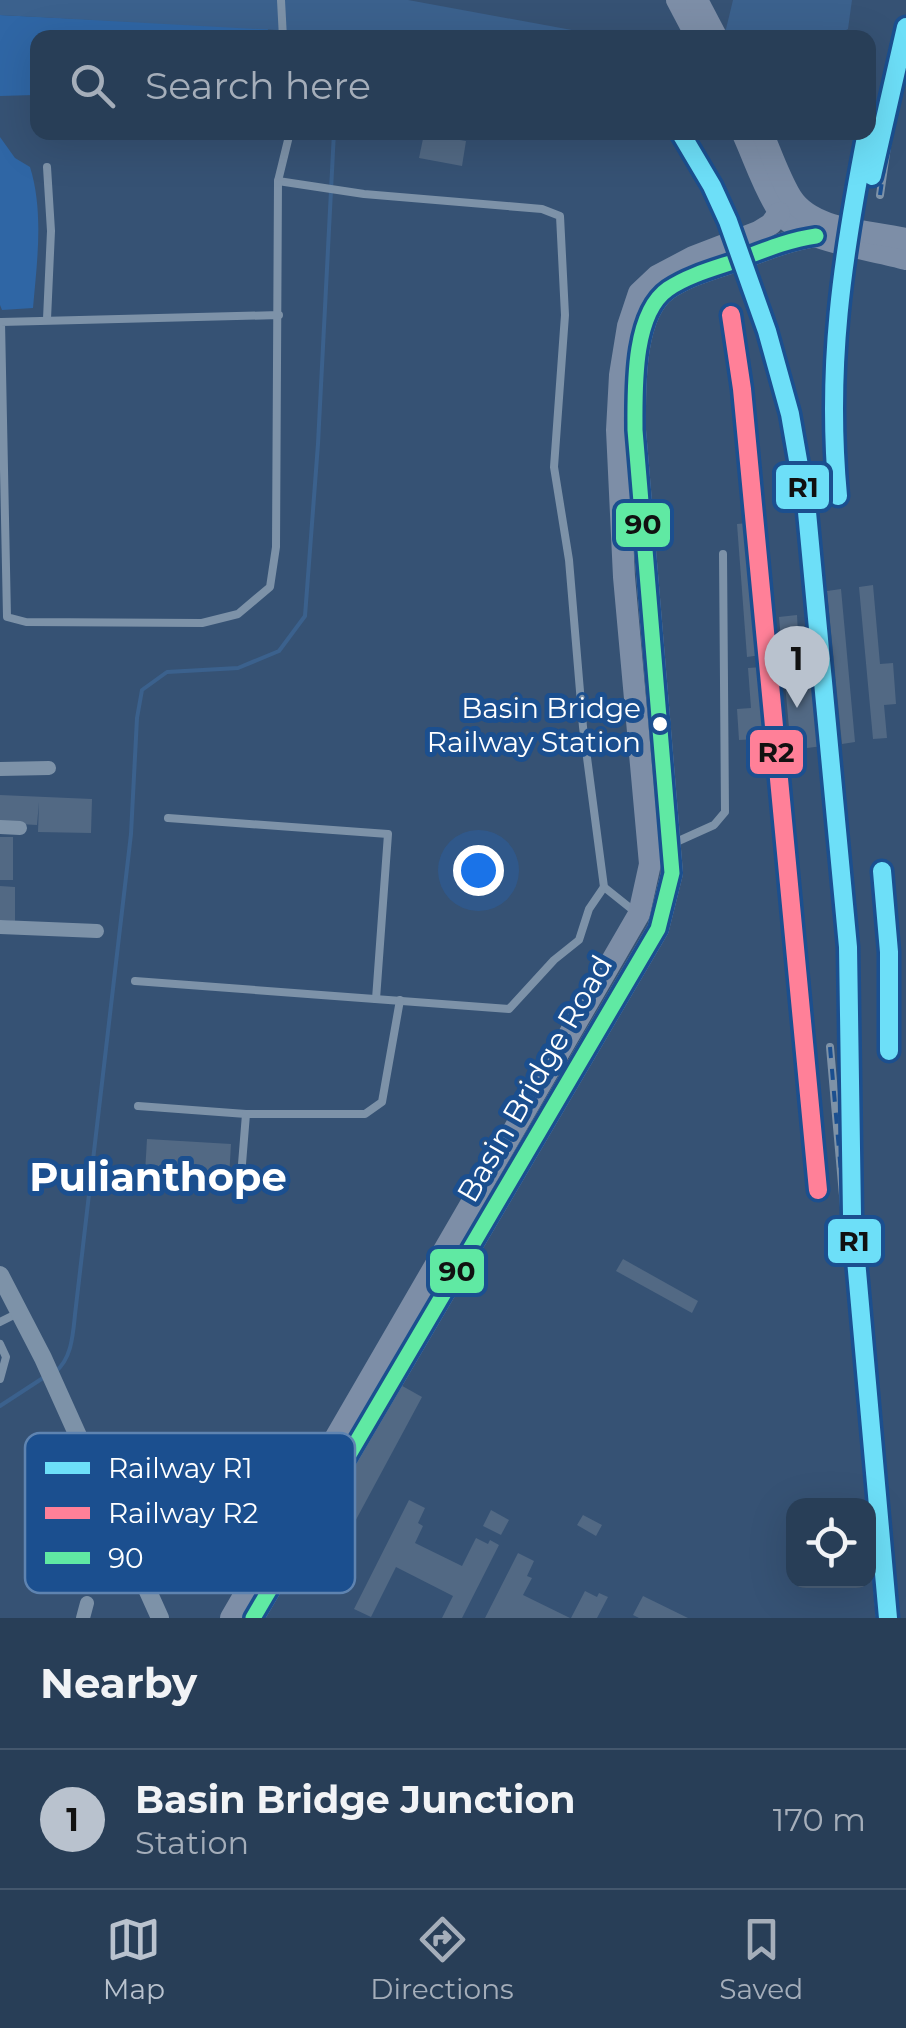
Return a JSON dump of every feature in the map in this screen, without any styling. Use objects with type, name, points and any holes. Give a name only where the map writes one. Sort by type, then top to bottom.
[{"type":"main road","points":[[676,0],[705,30]]},
{"type":"main road","points":[[697,0],[708,30]]},
{"type":"main road","points":[[746,140],[779,214],[791,224],[895,246]]},
{"type":"main road","points":[[766,140],[798,206],[825,233]]},
{"type":"main road","points":[[764,240],[779,214]]},
{"type":"main road","points":[[697,265],[764,240],[825,233]]},
{"type":"main road","name":"Basin Bridge Road","points":[[355,1444],[658,929],[672,873],[635,430],[635,372],[651,309],[666,290],[697,265]]},
{"type":"main road","name":"Basin Bridge Road","points":[[338,1433],[639,914],[650,864],[624,577],[617,430],[620,374],[628,326],[639,294],[657,276],[697,265]]},
{"type":"main road","name":"Basin Bridge Road","points":[[231,1618],[245,1593]]},
{"type":"main road","name":"Basin Bridge Road","points":[[253,1618],[268,1593]]},
{"type":"street","points":[[0,769],[49,768]]},
{"type":"street","points":[[0,827],[20,828]]},
{"type":"street","points":[[0,927],[97,931]]},
{"type":"street","points":[[0,1275],[76,1433]]},
{"type":"street","points":[[149,1593],[160,1618]]},
{"type":"lane","points":[[282,0],[283,30]]},
{"type":"lane","points":[[279,315],[1,322],[7,617],[26,622],[202,623],[238,614],[270,587],[276,546],[279,315],[278,181],[288,140]]},
{"type":"lane","points":[[46,167],[51,231],[47,320]]},
{"type":"lane","points":[[135,981],[509,1008],[554,960],[579,940],[589,909],[604,888],[583,727],[569,560],[554,467],[565,314],[560,216],[542,209],[348,192],[278,181]]},
{"type":"lane","points":[[670,845],[714,826],[725,812],[724,554]]},
{"type":"lane","points":[[168,818],[388,834],[376,999]]},
{"type":"lane","points":[[604,888],[658,929]]},
{"type":"lane","points":[[138,1106],[246,1114],[365,1114],[382,1102],[400,1000]]},
{"type":"lane","points":[[242,1164],[246,1114]]},
{"type":"lane","points":[[0,1322],[18,1314]]},
{"type":"lane","points":[[0,1344],[6,1357],[0,1379]]},
{"type":"shaded area","points":[[0,0],[408,0],[572,30],[277,30],[0,15]]},
{"type":"shaded area","points":[[733,0],[852,0],[846,30],[726,29]]},
{"type":"shaded area","points":[[0,15],[268,30],[30,30],[30,95],[0,96]]},
{"type":"shaded area","points":[[0,137],[15,158],[30,167],[34,184],[38,237],[33,308],[2,310],[0,305]]},
{"type":"building","points":[[423,140],[466,141],[462,166],[419,158]]},
{"type":"building","points":[[748,523],[761,655],[747,657],[737,524]]},
{"type":"building","points":[[873,585],[880,664],[893,663],[896,704],[884,705],[887,738],[873,739],[859,587]]},
{"type":"building","points":[[841,589],[855,742],[842,744],[827,591]]},
{"type":"building","points":[[797,615],[798,633],[812,632],[823,746],[791,750],[779,617]]},
{"type":"building","points":[[762,667],[770,753],[757,755],[756,739],[739,740],[737,709],[751,708],[748,668]]},
{"type":"building","points":[[0,795],[92,799],[91,833],[38,832],[39,802],[37,825],[0,823]]},
{"type":"building","points":[[0,837],[13,837],[13,880],[0,880]]},
{"type":"building","points":[[0,886],[15,887],[15,921],[0,920]]},
{"type":"building","points":[[147,1139],[231,1144],[229,1178],[145,1173]]},
{"type":"building","points":[[623,1259],[698,1301],[692,1313],[616,1271]]},
{"type":"building","points":[[397,1383],[422,1397],[355,1522],[355,1462]]},
{"type":"building","points":[[409,1500],[425,1508],[418,1523],[423,1526],[415,1543],[462,1566],[476,1538],[499,1545],[462,1618],[442,1618],[453,1596],[396,1567],[371,1617],[354,1609]]},
{"type":"building","points":[[491,1510],[509,1520],[501,1535],[483,1526]]},
{"type":"building","points":[[583,1515],[602,1525],[596,1536],[577,1525]]},
{"type":"building","points":[[518,1553],[534,1561],[527,1576],[532,1578],[523,1595],[570,1618],[485,1618]]},
{"type":"building","points":[[585,1591],[608,1597],[597,1618],[571,1618]]},
{"type":"building","points":[[643,1596],[688,1618],[639,1618],[633,1615]]},
{"type":"waterway","points":[[55,1372],[66,1358],[73,1333],[131,834],[142,690],[167,672],[238,668],[279,651],[305,616],[334,140]]},
{"type":"waterway","points":[[0,1406],[46,1376]]},
{"type":"railway","points":[[880,195],[902,43]]},
{"type":"railway","points":[[830,1047],[880,1618]]},
{"type":"rail line","name":"R1","points":[[872,176],[906,27]]},
{"type":"rail line","name":"R1","points":[[685,140],[728,221],[767,331],[790,414],[807,512],[848,947],[852,1215],[888,1618]]},
{"type":"rail line","name":"R1","points":[[838,496],[835,358],[850,224],[866,140]]},
{"type":"rail line","name":"R2","points":[[731,315],[742,389],[818,1190]]},
{"type":"rail line","name":"R1","points":[[882,871],[889,952],[889,1051]]},
{"type":"transit line","name":"90","points":[[355,1444],[658,929],[672,873],[635,430],[638,354],[648,316],[656,301],[683,280],[816,236]]},
{"type":"transit line","name":"90","points":[[253,1618],[268,1593]]},
{"type":"place","name":"Basin Bridge Junction","points":[[797,708]]},
{"type":"place","name":"Basin Bridge Railway Station","points":[[660,724]]},
{"type":"district","name":"Pulianthope","points":[[158,1177]]}]
